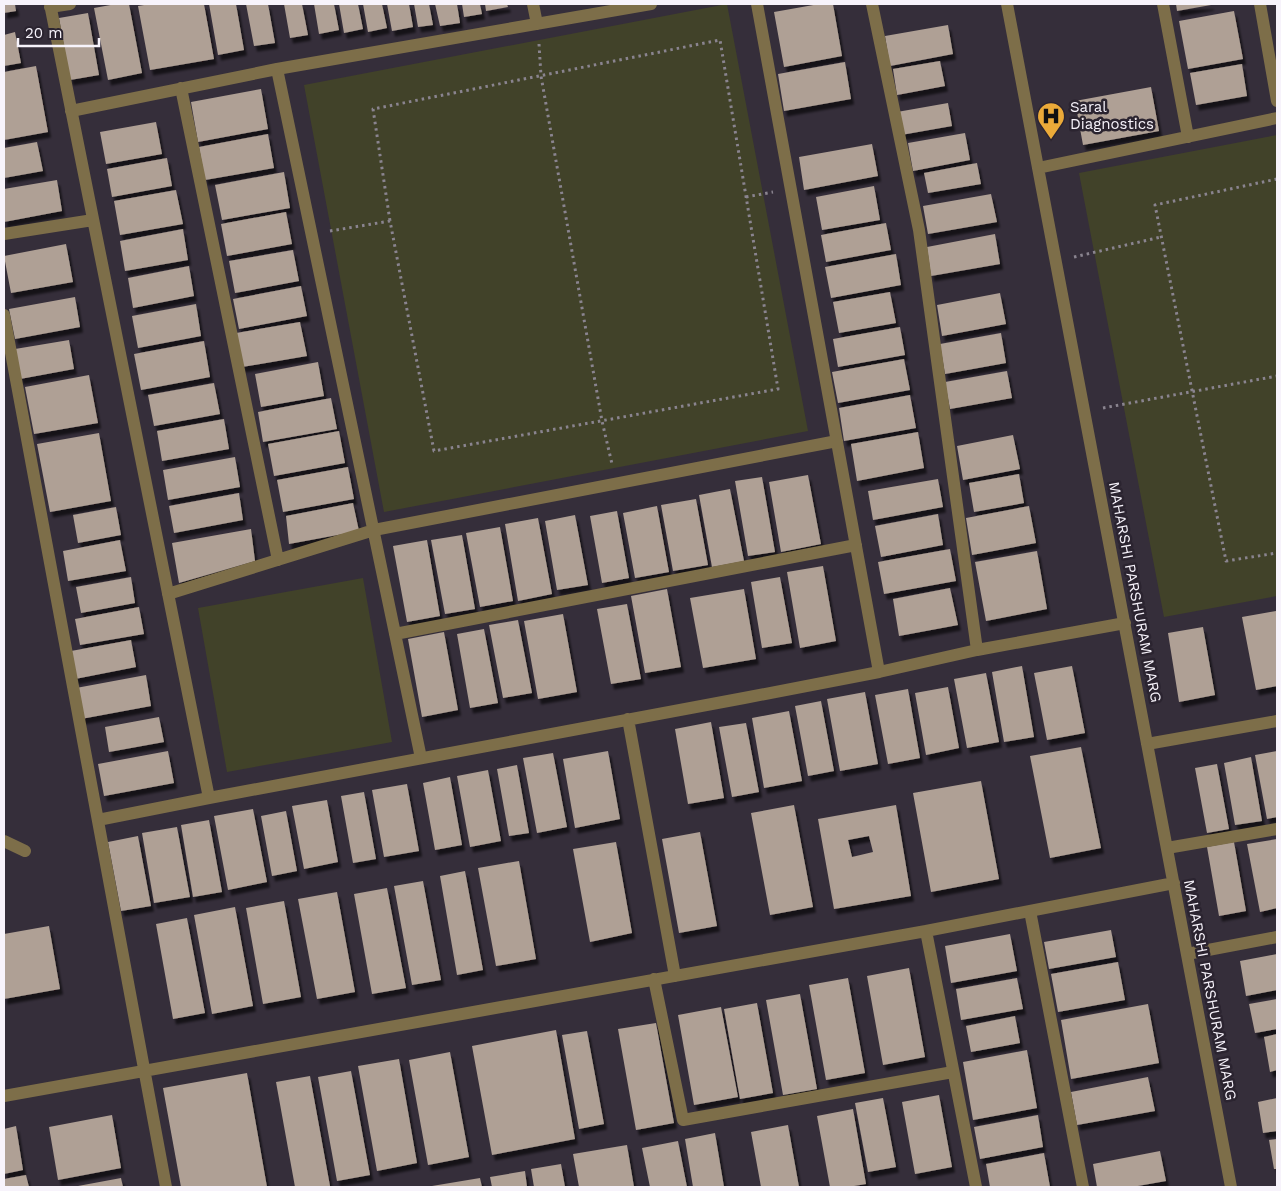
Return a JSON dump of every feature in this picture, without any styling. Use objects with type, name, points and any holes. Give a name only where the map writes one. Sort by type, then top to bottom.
[{"type":"street","points":[[70,4],[50,6],[209,798]]},
{"type":"street","points":[[533,4],[537,24]]},
{"type":"street","points":[[71,111],[277,69],[651,4]]},
{"type":"street","points":[[757,4],[879,672]]},
{"type":"street","points":[[872,4],[919,230],[977,650]]},
{"type":"street","name":"MAHARSHI PARSHURAM MARG","points":[[1008,4],[1231,1187]]},
{"type":"street","points":[[1163,4],[1188,137]]},
{"type":"street","points":[[1260,4],[1277,101]]},
{"type":"street","points":[[277,69],[421,758]]},
{"type":"street","points":[[181,88],[278,560]]},
{"type":"street","points":[[1038,168],[1277,118]]},
{"type":"street","points":[[4,234],[93,220]]},
{"type":"street","points":[[4,314],[166,1187]]},
{"type":"street","points":[[168,594],[374,530],[837,441]]},
{"type":"street","points":[[396,634],[856,544]]},
{"type":"street","points":[[98,820],[879,672],[977,650],[1125,624]]},
{"type":"street","points":[[628,719],[675,976]]},
{"type":"street","points":[[1147,744],[1277,721]]},
{"type":"street","points":[[1167,848],[1277,829]]},
{"type":"street","points":[[4,841],[25,851]]},
{"type":"street","points":[[4,1096],[926,931],[1174,884]]},
{"type":"street","points":[[1030,911],[1082,1187]]},
{"type":"street","points":[[926,931],[976,1187]]},
{"type":"street","points":[[1187,954],[1277,936]]},
{"type":"street","points":[[654,979],[683,1120],[953,1072]]},
{"type":"path","points":[[537,24],[541,76],[602,421],[616,484]]},
{"type":"path","points":[[720,40],[778,389],[434,451],[390,221],[373,109],[541,76],[720,40]]},
{"type":"path","points":[[1277,179],[1155,205],[1226,561],[1277,553]]},
{"type":"path","points":[[312,234],[390,221]]},
{"type":"path","points":[[1056,261],[1161,237]]},
{"type":"path","points":[[1085,412],[1277,376]]},
{"type":"green space","points":[[727,4],[808,431],[384,512],[304,85]]},
{"type":"green space","points":[[1277,135],[1277,596],[1164,617],[1079,173]]},
{"type":"green space","points":[[363,578],[392,742],[227,772],[198,608]]},
{"type":"building","points":[[4,4],[15,4],[16,11],[4,13]]},
{"type":"building","points":[[129,4],[142,73],[108,80],[94,8]]},
{"type":"building","points":[[150,4],[204,4],[214,59],[150,70],[138,6]]},
{"type":"building","points":[[209,4],[236,4],[244,50],[218,55]]},
{"type":"building","points":[[246,4],[268,4],[275,43],[254,46]]},
{"type":"building","points":[[284,4],[302,4],[308,35],[290,38]]},
{"type":"building","points":[[314,4],[334,4],[339,30],[319,34]]},
{"type":"building","points":[[339,4],[358,4],[363,29],[344,33]]},
{"type":"building","points":[[363,4],[382,4],[387,28],[368,32]]},
{"type":"building","points":[[387,4],[409,4],[413,27],[392,31]]},
{"type":"building","points":[[414,4],[429,4],[433,25],[418,27]]},
{"type":"building","points":[[435,4],[457,4],[460,23],[440,26]]},
{"type":"building","points":[[462,4],[480,4],[482,14],[464,17]]},
{"type":"building","points":[[485,4],[507,4],[508,7],[486,11]]},
{"type":"building","points":[[819,4],[833,4],[842,56],[784,67],[774,12]]},
{"type":"building","points":[[1176,4],[1211,4],[1211,5],[1177,11]]},
{"type":"building","points":[[1234,11],[1243,59],[1188,69],[1179,21]]},
{"type":"building","points":[[88,13],[99,75],[70,80],[59,18]]},
{"type":"building","points":[[948,25],[953,54],[890,66],[885,36]]},
{"type":"building","points":[[15,32],[21,63],[4,66],[4,35]]},
{"type":"building","points":[[940,61],[945,86],[897,95],[893,69]]},
{"type":"building","points":[[845,62],[851,99],[784,111],[778,74]]},
{"type":"building","points":[[1242,64],[1247,96],[1196,105],[1190,73]]},
{"type":"building","points":[[36,66],[48,132],[4,140],[4,72]]},
{"type":"building","points":[[1151,87],[1159,131],[1083,145],[1075,101]]},
{"type":"building","points":[[261,89],[268,129],[198,142],[191,102]]},
{"type":"building","points":[[948,103],[952,126],[901,135],[897,112]]},
{"type":"building","points":[[156,122],[162,154],[106,164],[100,132]]},
{"type":"building","points":[[965,133],[970,160],[913,171],[908,143]]},
{"type":"building","points":[[268,134],[274,168],[205,180],[199,147]]},
{"type":"building","points":[[37,142],[43,171],[4,178],[4,148]]},
{"type":"building","points":[[872,144],[878,176],[804,190],[799,157]]},
{"type":"building","points":[[167,158],[172,186],[112,197],[107,169]]},
{"type":"building","points":[[977,163],[981,184],[928,193],[924,173]]},
{"type":"building","points":[[284,172],[290,208],[222,220],[215,185]]},
{"type":"building","points":[[57,180],[62,211],[4,222],[4,189]]},
{"type":"building","points":[[874,186],[880,220],[822,230],[816,197]]},
{"type":"building","points":[[176,190],[183,224],[120,235],[114,201]]},
{"type":"building","points":[[991,194],[997,222],[928,234],[923,206]]},
{"type":"building","points":[[286,212],[292,244],[227,256],[221,224]]},
{"type":"building","points":[[886,223],[891,250],[826,262],[821,235]]},
{"type":"building","points":[[183,229],[188,260],[125,271],[120,241]]},
{"type":"building","points":[[995,234],[1000,264],[931,276],[927,247]]},
{"type":"building","points":[[66,244],[73,282],[11,293],[4,256]]},
{"type":"building","points":[[293,250],[299,281],[235,293],[229,261]]},
{"type":"building","points":[[896,254],[901,285],[831,298],[825,267]]},
{"type":"building","points":[[189,266],[194,296],[133,308],[128,278]]},
{"type":"building","points":[[301,286],[307,316],[239,329],[233,299]]},
{"type":"building","points":[[890,292],[896,323],[839,333],[833,302]]},
{"type":"building","points":[[1000,293],[1006,324],[942,336],[937,305]]},
{"type":"building","points":[[75,297],[80,327],[15,339],[9,309]]},
{"type":"building","points":[[196,304],[201,336],[138,348],[132,316]]},
{"type":"building","points":[[300,322],[307,356],[242,367],[236,333]]},
{"type":"building","points":[[900,327],[905,355],[838,367],[833,339]]},
{"type":"building","points":[[1001,333],[1006,363],[945,374],[940,344]]},
{"type":"building","points":[[69,340],[74,369],[20,379],[15,349]]},
{"type":"building","points":[[204,341],[210,377],[141,390],[134,354]]},
{"type":"building","points":[[904,359],[910,390],[838,403],[832,372]]},
{"type":"building","points":[[318,362],[324,396],[261,407],[255,374]]},
{"type":"building","points":[[1007,371],[1012,398],[950,409],[945,382]]},
{"type":"building","points":[[89,375],[98,423],[34,434],[25,387]]},
{"type":"building","points":[[214,383],[220,414],[154,426],[148,395]]},
{"type":"building","points":[[910,395],[916,428],[844,441],[839,408]]},
{"type":"building","points":[[331,398],[337,429],[263,442],[258,412]]},
{"type":"building","points":[[224,419],[229,449],[162,461],[157,431]]},
{"type":"building","points":[[339,431],[345,463],[274,476],[268,444]]},
{"type":"building","points":[[918,432],[924,468],[857,481],[851,444]]},
{"type":"building","points":[[99,433],[111,501],[50,512],[37,444]]},
{"type":"building","points":[[1013,435],[1020,469],[963,480],[957,446]]},
{"type":"building","points":[[235,457],[240,487],[168,500],[163,470]]},
{"type":"building","points":[[348,467],[354,499],[283,512],[277,480]]},
{"type":"building","points":[[1019,474],[1024,503],[974,512],[969,483]]},
{"type":"building","points":[[808,475],[821,544],[781,552],[769,482]]},
{"type":"building","points":[[762,477],[775,552],[748,556],[735,481]]},
{"type":"building","points":[[938,479],[943,507],[873,520],[868,491]]},
{"type":"building","points":[[730,489],[744,561],[712,567],[699,495]]},
{"type":"building","points":[[239,493],[243,520],[174,533],[169,506]]},
{"type":"building","points":[[696,499],[708,565],[673,571],[661,505]]},
{"type":"building","points":[[353,503],[359,531],[289,544],[286,516]]},
{"type":"building","points":[[657,506],[669,572],[635,578],[623,513]]},
{"type":"building","points":[[1029,506],[1036,543],[972,555],[966,518]]},
{"type":"building","points":[[116,507],[121,535],[78,543],[73,515]]},
{"type":"building","points":[[617,511],[629,578],[602,583],[590,516]]},
{"type":"building","points":[[938,514],[943,545],[881,557],[875,526]]},
{"type":"building","points":[[575,515],[588,585],[557,590],[545,521]]},
{"type":"building","points":[[538,518],[552,594],[518,601],[505,524]]},
{"type":"building","points":[[500,527],[513,601],[480,607],[466,533]]},
{"type":"building","points":[[251,529],[255,561],[179,583],[172,543]]},
{"type":"building","points":[[462,535],[475,609],[445,614],[431,540]]},
{"type":"building","points":[[120,540],[126,571],[68,581],[63,551]]},
{"type":"building","points":[[427,540],[440,616],[407,622],[393,546]]},
{"type":"building","points":[[950,549],[956,581],[884,594],[878,562]]},
{"type":"building","points":[[1037,551],[1047,609],[986,621],[975,562]]},
{"type":"building","points":[[823,566],[836,641],[800,648],[787,572]]},
{"type":"building","points":[[131,577],[135,603],[81,613],[76,587]]},
{"type":"building","points":[[780,577],[792,643],[762,648],[751,582]]},
{"type":"building","points":[[950,588],[958,625],[899,636],[893,599]]},
{"type":"building","points":[[667,589],[681,667],[645,673],[631,596]]},
{"type":"building","points":[[744,589],[756,659],[703,668],[690,598]]},
{"type":"building","points":[[627,604],[641,679],[611,684],[597,609]]},
{"type":"building","points":[[139,607],[144,634],[80,645],[75,619]]},
{"type":"building","points":[[1276,611],[1277,686],[1256,690],[1242,617]]},
{"type":"building","points":[[563,614],[577,692],[538,699],[524,621]]},
{"type":"building","points":[[518,620],[532,693],[503,698],[489,625]]},
{"type":"building","points":[[1203,627],[1215,695],[1179,702],[1168,633]]},
{"type":"building","points":[[484,629],[498,703],[470,708],[457,634]]},
{"type":"building","points":[[444,632],[458,710],[422,717],[408,639]]},
{"type":"building","points":[[131,640],[136,667],[75,679],[71,651]]},
{"type":"building","points":[[1022,666],[1034,737],[1004,742],[992,672]]},
{"type":"building","points":[[1072,666],[1085,733],[1047,740],[1034,673]]},
{"type":"building","points":[[986,673],[999,742],[967,748],[954,679]]},
{"type":"building","points":[[146,675],[151,706],[81,719],[76,688]]},
{"type":"building","points":[[948,687],[959,748],[926,755],[915,693]]},
{"type":"building","points":[[908,689],[920,758],[888,764],[875,695]]},
{"type":"building","points":[[865,692],[878,764],[840,771],[827,699]]},
{"type":"building","points":[[821,701],[834,771],[808,776],[795,706]]},
{"type":"building","points":[[789,711],[802,781],[764,788],[752,718]]},
{"type":"building","points":[[159,717],[164,742],[109,752],[105,727]]},
{"type":"building","points":[[711,722],[724,798],[688,804],[675,729]]},
{"type":"building","points":[[746,723],[759,792],[732,797],[719,727]]},
{"type":"building","points":[[1081,747],[1101,848],[1050,858],[1030,756]]},
{"type":"building","points":[[168,751],[174,783],[104,796],[98,764]]},
{"type":"building","points":[[608,751],[620,819],[575,828],[563,759]]},
{"type":"building","points":[[1277,751],[1277,817],[1267,819],[1255,755]]},
{"type":"building","points":[[553,753],[567,827],[537,833],[523,758]]},
{"type":"building","points":[[1251,757],[1262,821],[1235,825],[1224,763]]},
{"type":"building","points":[[1217,764],[1229,829],[1207,833],[1195,768]]},
{"type":"building","points":[[517,765],[529,833],[509,836],[497,769]]},
{"type":"building","points":[[488,770],[501,841],[470,847],[457,776]]},
{"type":"building","points":[[450,777],[462,845],[435,850],[423,783]]},
{"type":"building","points":[[981,781],[999,879],[931,892],[913,793]]},
{"type":"building","points":[[407,784],[419,851],[384,857],[372,790]]},
{"type":"building","points":[[364,792],[376,859],[353,863],[341,796]]},
{"type":"building","points":[[327,800],[338,862],[304,869],[292,806]]},
{"type":"building","points":[[794,805],[813,907],[770,915],[751,813]]},
{"type":"building","points":[[896,805],[911,896],[834,909],[818,819]],"holes":[[[869,836],[873,852],[852,857],[848,840]]]},
{"type":"building","points":[[253,809],[267,882],[228,890],[214,816]]},
{"type":"building","points":[[286,811],[297,871],[272,876],[261,816]]},
{"type":"building","points":[[209,820],[222,892],[193,897],[181,825]]},
{"type":"building","points":[[177,827],[190,897],[154,903],[142,833]]},
{"type":"building","points":[[700,832],[717,926],[679,933],[662,839]]},
{"type":"building","points":[[138,836],[151,906],[121,911],[108,842]]},
{"type":"building","points":[[1277,839],[1277,908],[1260,912],[1247,844]]},
{"type":"building","points":[[616,842],[632,933],[590,942],[573,849]]},
{"type":"building","points":[[1234,842],[1246,911],[1219,916],[1207,847]]},
{"type":"building","points":[[519,861],[536,959],[496,966],[478,868]]},
{"type":"building","points":[[465,871],[483,970],[457,975],[440,876]]},
{"type":"building","points":[[423,881],[441,980],[412,985],[394,886]]},
{"type":"building","points":[[387,888],[406,988],[372,994],[354,894]]},
{"type":"building","points":[[337,892],[355,992],[317,999],[298,899]]},
{"type":"building","points":[[284,901],[301,997],[263,1004],[246,908]]},
{"type":"building","points":[[235,907],[253,1006],[212,1014],[194,915]]},
{"type":"building","points":[[187,918],[205,1013],[173,1019],[156,924]]},
{"type":"building","points":[[49,926],[60,989],[4,999],[4,934]]},
{"type":"building","points":[[1111,930],[1116,957],[1049,969],[1044,942]]},
{"type":"building","points":[[1010,934],[1017,971],[951,983],[945,946]]},
{"type":"building","points":[[1277,954],[1277,990],[1246,996],[1240,961]]},
{"type":"building","points":[[1118,962],[1125,1000],[1058,1012],[1051,974]]},
{"type":"building","points":[[909,968],[925,1057],[883,1065],[867,976]]},
{"type":"building","points":[[848,978],[865,1073],[826,1080],[809,985]]},
{"type":"building","points":[[1017,978],[1023,1009],[961,1020],[956,989]]},
{"type":"building","points":[[800,994],[817,1089],[783,1095],[766,1000]]},
{"type":"building","points":[[1277,999],[1277,1029],[1255,1033],[1249,1004]]},
{"type":"building","points":[[757,1003],[773,1093],[740,1099],[724,1009]]},
{"type":"building","points":[[1148,1004],[1159,1063],[1071,1079],[1061,1020]]},
{"type":"building","points":[[721,1007],[738,1097],[694,1105],[678,1015]]},
{"type":"building","points":[[1015,1016],[1020,1043],[971,1052],[966,1026]]},
{"type":"building","points":[[656,1023],[674,1123],[636,1130],[618,1029]]},
{"type":"building","points":[[556,1030],[575,1139],[492,1155],[472,1046]]},
{"type":"building","points":[[587,1031],[604,1124],[579,1129],[562,1035]]},
{"type":"building","points":[[1277,1034],[1277,1070],[1270,1072],[1264,1037]]},
{"type":"building","points":[[1027,1050],[1037,1108],[973,1120],[963,1062]]},
{"type":"building","points":[[450,1052],[469,1157],[428,1165],[409,1060]]},
{"type":"building","points":[[399,1059],[417,1163],[377,1171],[358,1066]]},
{"type":"building","points":[[351,1071],[370,1175],[337,1181],[318,1077]]},
{"type":"building","points":[[247,1073],[267,1187],[181,1187],[163,1088]]},
{"type":"building","points":[[310,1076],[330,1186],[295,1187],[276,1082]]},
{"type":"building","points":[[1148,1077],[1155,1111],[1077,1125],[1071,1092]]},
{"type":"building","points":[[939,1095],[952,1167],[915,1174],[902,1102]]},
{"type":"building","points":[[883,1098],[896,1167],[868,1172],[855,1103]]},
{"type":"building","points":[[1277,1098],[1277,1131],[1263,1133],[1258,1102]]},
{"type":"building","points":[[853,1109],[866,1184],[830,1187],[817,1116]]},
{"type":"building","points":[[112,1115],[121,1168],[58,1180],[49,1127]]},
{"type":"building","points":[[1038,1115],[1043,1147],[980,1159],[974,1127]]},
{"type":"building","points":[[788,1125],[799,1187],[761,1187],[751,1132]]},
{"type":"building","points":[[16,1126],[23,1170],[4,1174],[4,1129]]},
{"type":"building","points":[[715,1133],[724,1187],[693,1187],[685,1139]]},
{"type":"building","points":[[1277,1139],[1277,1169],[1274,1169],[1269,1140]]},
{"type":"building","points":[[678,1141],[687,1187],[650,1187],[642,1148]]},
{"type":"building","points":[[627,1145],[634,1187],[579,1187],[573,1154]]},
{"type":"building","points":[[1160,1151],[1166,1181],[1132,1187],[1097,1187],[1093,1164]]},
{"type":"building","points":[[1044,1153],[1050,1187],[990,1187],[986,1164]]},
{"type":"building","points":[[561,1164],[565,1187],[534,1187],[531,1169]]},
{"type":"building","points":[[525,1171],[527,1187],[492,1187],[490,1177]]},
{"type":"building","points":[[26,1175],[29,1187],[4,1187],[4,1179]]},
{"type":"building","points":[[121,1178],[123,1187],[78,1187],[78,1186]]},
{"type":"building","points":[[480,1178],[482,1187],[432,1186]]},
{"type":"place","name":"Saral Diagnostics","points":[[1051,140]]}]
